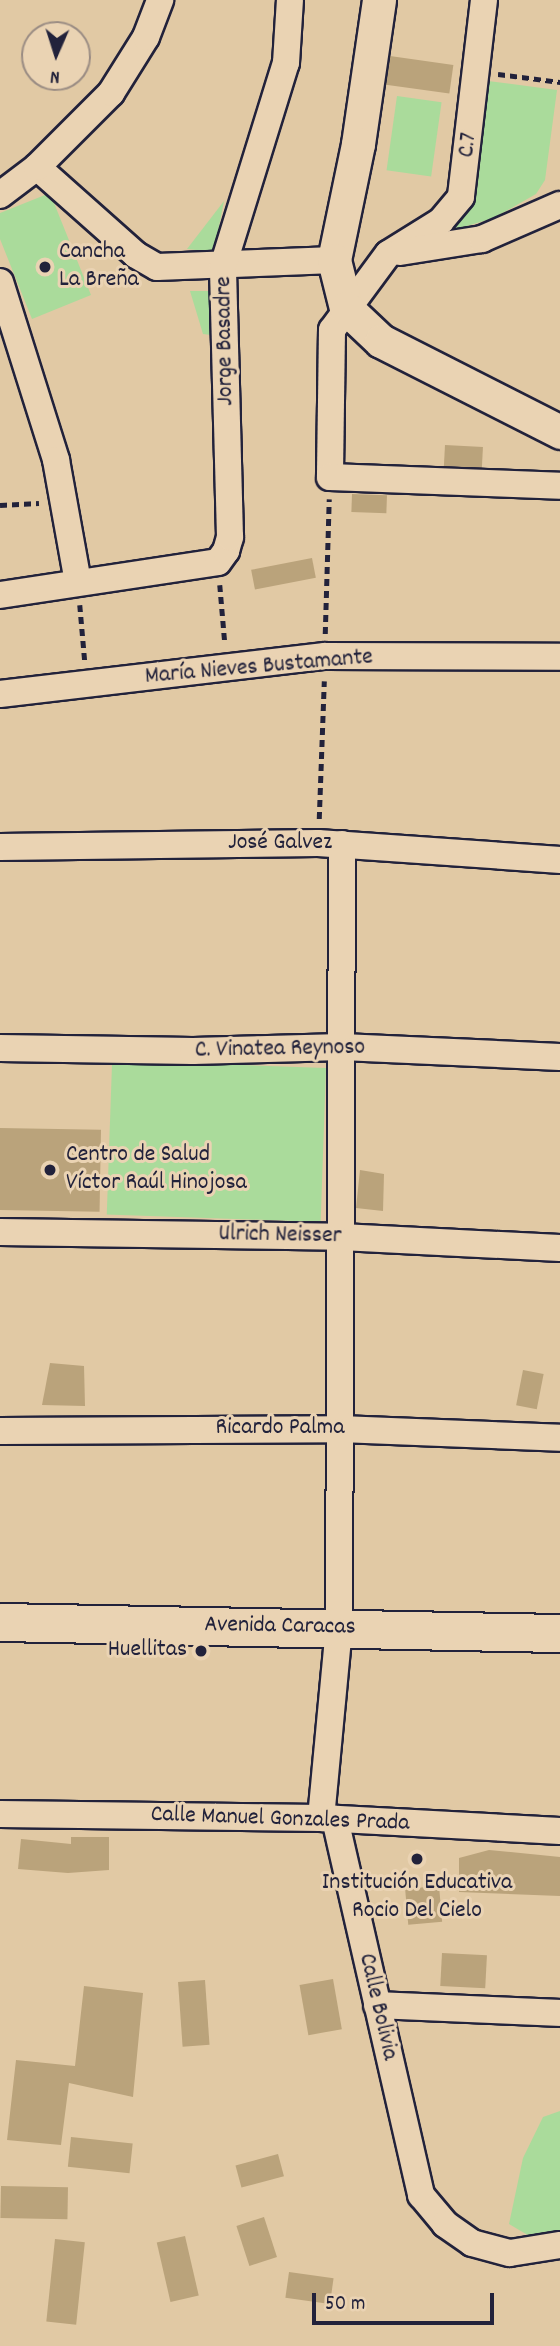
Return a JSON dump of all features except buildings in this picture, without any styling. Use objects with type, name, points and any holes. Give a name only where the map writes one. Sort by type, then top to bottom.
[{"type":"main road","name":"Avenida Caracas","points":[[0,1622],[560,1633]]},
{"type":"street","points":[[0,195],[37,167],[111,93],[146,37],[160,0]]},
{"type":"street","name":"Jorge Basadre","points":[[218,562],[230,537],[223,266],[286,63],[290,0]]},
{"type":"street","points":[[379,0],[358,144],[334,260],[346,308],[381,341],[560,432]]},
{"type":"street","name":"C.7","points":[[388,254],[441,221],[461,197],[484,0]]},
{"type":"street","points":[[37,167],[146,261],[158,267],[334,260]]},
{"type":"street","points":[[560,205],[482,239],[388,254],[332,330],[330,477],[560,486]]},
{"type":"street","points":[[0,282],[65,501],[78,582]]},
{"type":"street","points":[[0,595],[218,562]]},
{"type":"street","name":"María Nieves Bustamante","points":[[0,694],[325,656],[560,657]]},
{"type":"street","name":"José Galvez","points":[[0,847],[330,844],[560,860]]},
{"type":"street","name":"Calle Bolivia","points":[[330,844],[342,1047],[339,1627],[328,1818],[377,2005],[421,2195],[445,2224],[472,2243],[510,2253],[560,2245]]},
{"type":"street","name":"C. Vinatea Reynoso","points":[[0,1048],[193,1051],[342,1047],[560,1056]]},
{"type":"street","name":"Ulrich Neisser","points":[[0,1232],[341,1237],[560,1248]]},
{"type":"street","name":"Ricardo Palma","points":[[0,1431],[340,1429],[560,1438]]},
{"type":"street","name":"Calle Manuel Gonzales Prada","points":[[0,1814],[328,1818],[560,1831]]},
{"type":"street","points":[[377,2005],[560,2013]]},
{"type":"path","points":[[477,71],[560,82]]},
{"type":"path","points":[[330,477],[325,656],[330,844]]},
{"type":"path","points":[[0,505],[65,501]]},
{"type":"path","points":[[218,562],[228,668]]},
{"type":"path","points":[[78,582],[87,684]]},
{"type":"green space","points":[[488,81],[557,90],[545,180],[536,194],[494,218],[443,233],[458,222],[477,190]]},
{"type":"green space","points":[[397,96],[442,102],[431,177],[387,170]]},
{"type":"green space","name":"Cancha La Breña","points":[[50,193],[91,295],[32,319],[0,239],[0,213]]},
{"type":"green space","points":[[224,201],[214,252],[187,249]]},
{"type":"green space","points":[[190,291],[216,291],[219,336],[203,334]]},
{"type":"green space","points":[[112,1061],[326,1068],[321,1222],[107,1214]]},
{"type":"green space","points":[[560,2111],[560,2232],[531,2237],[509,2224],[523,2158],[543,2117]]},
{"type":"place","name":"Cancha La Breña","points":[[45,267]]},
{"type":"place","name":"Centro de Salud Víctor Raúl Hinojosa","points":[[50,1170]]},
{"type":"place","name":"Huellitas","points":[[201,1651]]},
{"type":"place","name":"Institución Educativa Rocio Del Cielo","points":[[417,1859]]}]
